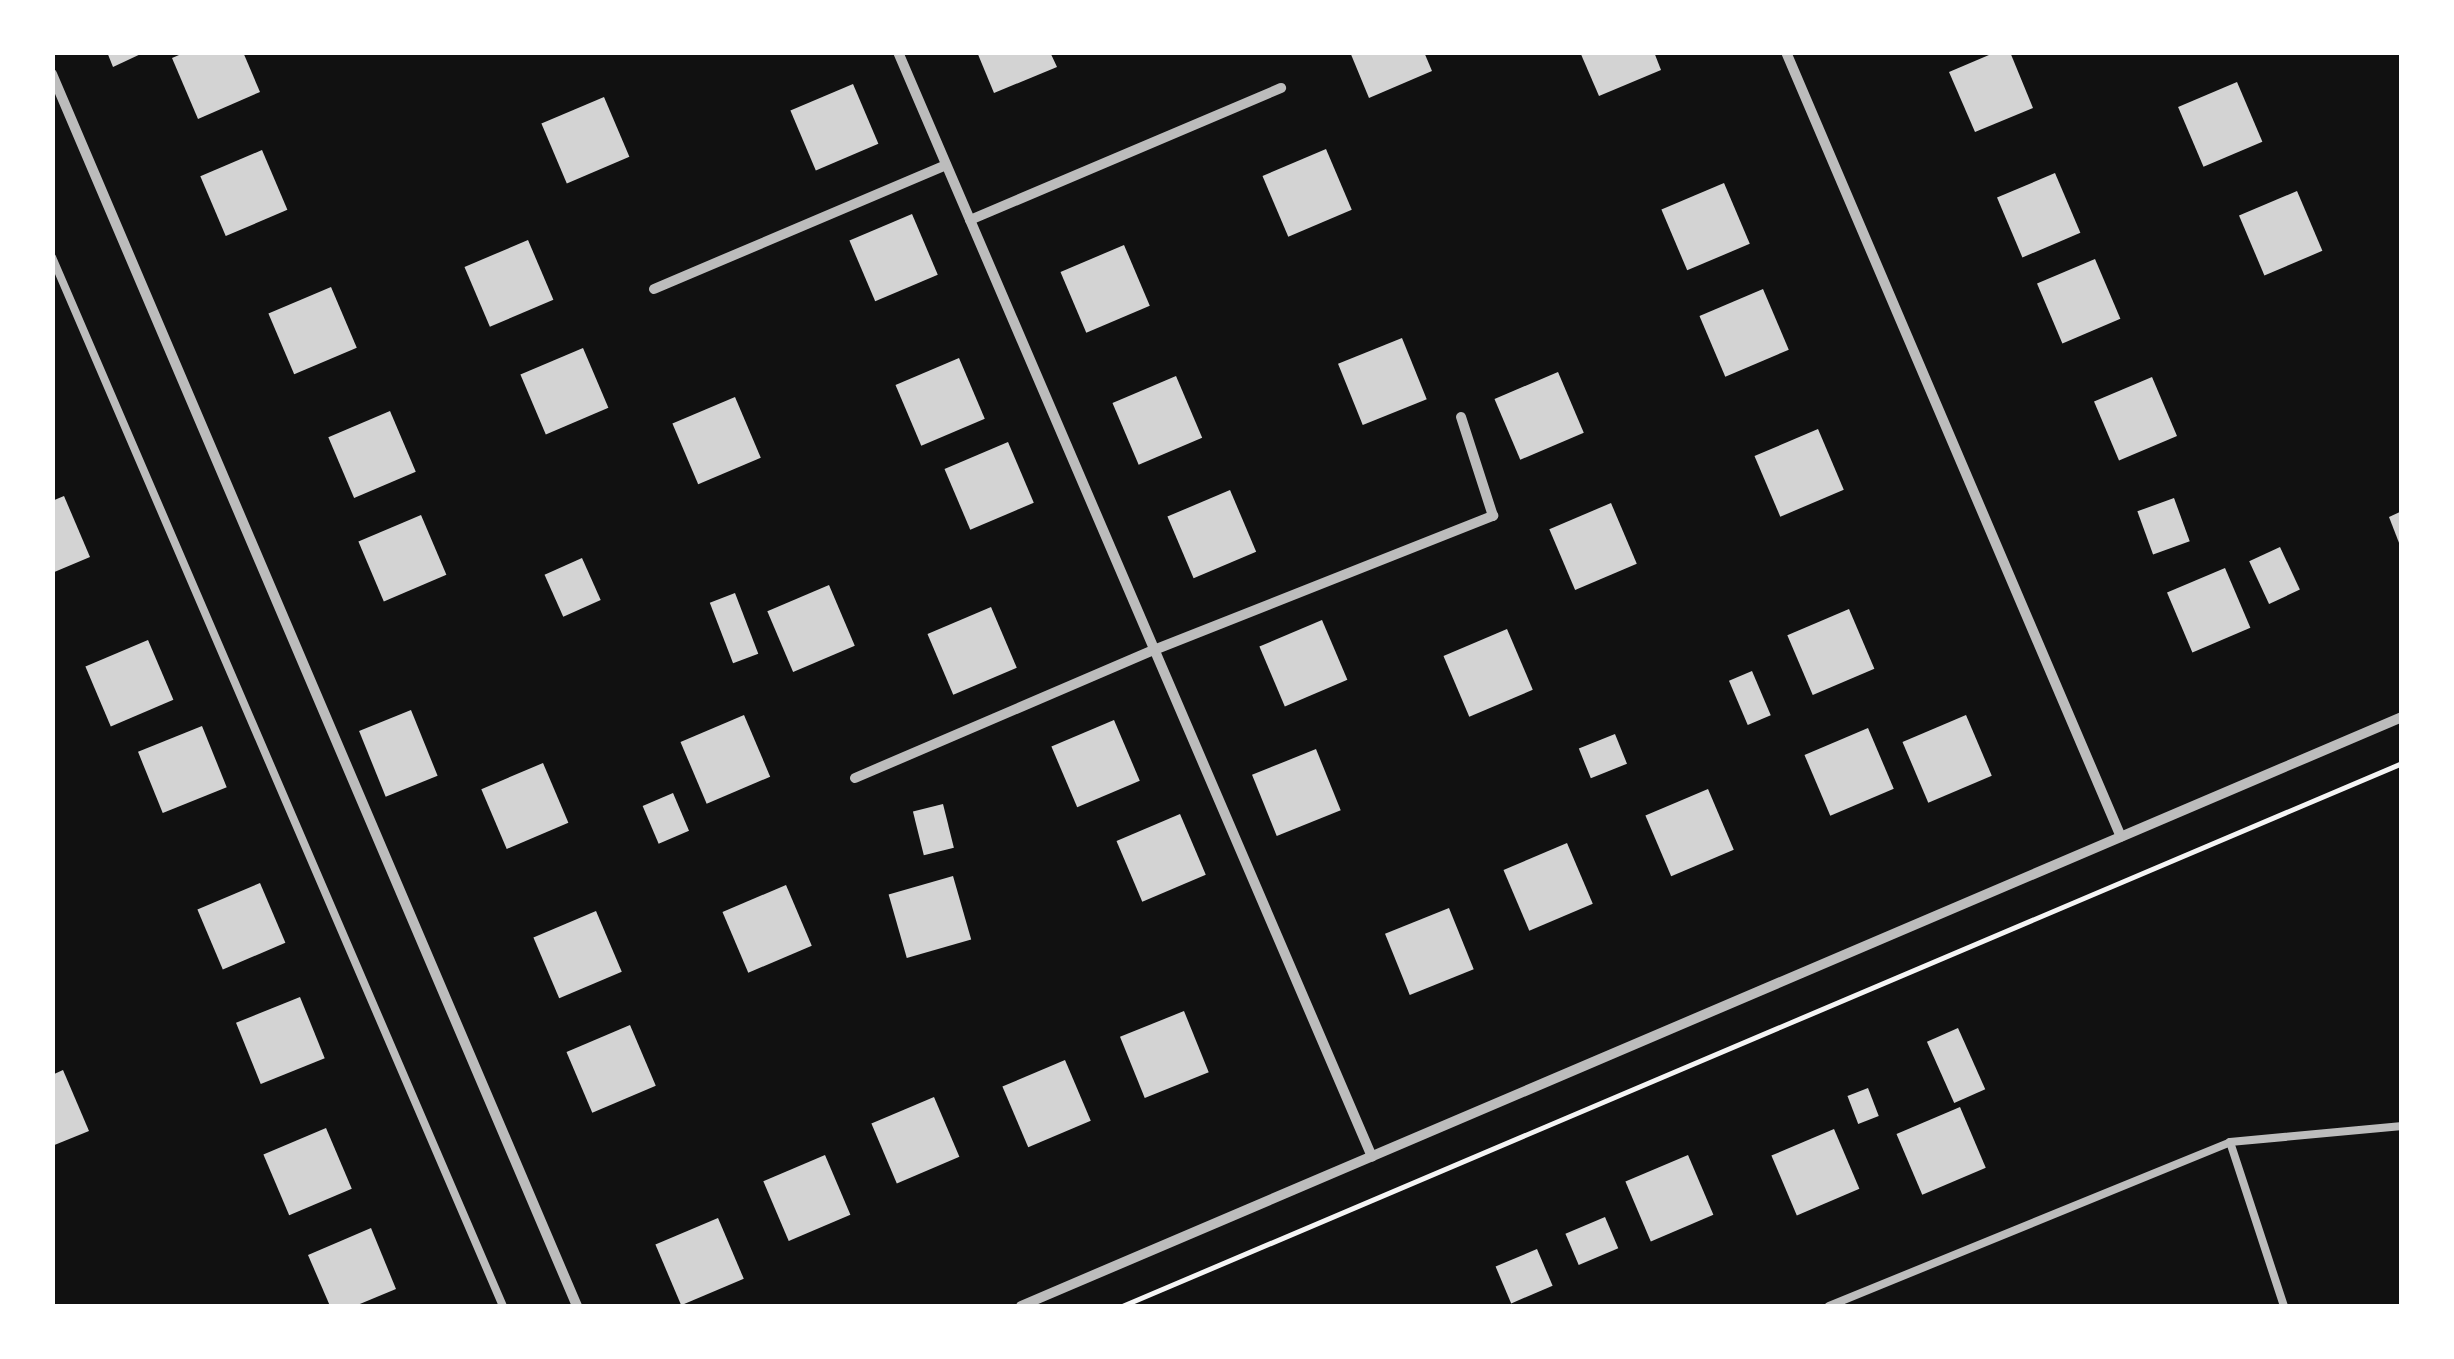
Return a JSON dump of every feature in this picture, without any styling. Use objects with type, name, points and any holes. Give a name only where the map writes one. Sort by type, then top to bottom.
[{"type":"street","points":[[898,52],[1372,1157]]},
{"type":"street","points":[[1786,52],[2121,837]]},
{"type":"street","points":[[52,74],[576,1306]]},
{"type":"street","points":[[970,220],[1282,88]]},
{"type":"street","points":[[654,289],[946,165]]},
{"type":"street","points":[[855,778],[1154,650],[1493,516],[1461,416]]},
{"type":"street","points":[[1021,1306],[2402,718]]},
{"type":"lane","points":[[52,256],[503,1306]]},
{"type":"lane","points":[[1829,1306],[2230,1142],[2402,1126]]},
{"type":"lane","points":[[2230,1142],[2284,1306]]},
{"type":"path","points":[[1122,1306],[2402,764]]},
{"type":"building","points":[[107,52],[145,52],[113,67]]},
{"type":"building","points":[[186,52],[243,52],[260,92],[198,119],[172,58]]},
{"type":"building","points":[[977,52],[1050,52],[1057,67],[994,93]]},
{"type":"building","points":[[1350,52],[1424,52],[1432,71],[1369,98]]},
{"type":"building","points":[[1580,52],[1654,52],[1661,70],[1599,96]]},
{"type":"building","points":[[1996,52],[2010,52],[2033,108],[1975,132],[1949,72]]},
{"type":"building","points":[[2237,82],[2262,142],[2203,167],[2178,107]]},
{"type":"building","points":[[853,84],[878,144],[816,170],[790,111]]},
{"type":"building","points":[[604,97],[629,157],[567,183],[541,124]]},
{"type":"building","points":[[1326,149],[1352,210],[1288,237],[1262,176]]},
{"type":"building","points":[[262,150],[287,210],[226,236],[200,176]]},
{"type":"building","points":[[2055,173],[2080,233],[2022,257],[1997,198]]},
{"type":"building","points":[[1724,183],[1750,244],[1687,270],[1661,210]]},
{"type":"building","points":[[2297,191],[2322,251],[2264,275],[2239,216]]},
{"type":"building","points":[[912,214],[938,275],[875,301],[849,241]]},
{"type":"building","points":[[528,240],[553,300],[490,327],[464,267]]},
{"type":"building","points":[[1124,245],[1150,306],[1086,333],[1060,272]]},
{"type":"building","points":[[2095,259],[2120,319],[2062,343],[2037,284]]},
{"type":"building","points":[[331,287],[357,348],[294,374],[268,314]]},
{"type":"building","points":[[1763,289],[1789,350],[1725,377],[1699,316]]},
{"type":"building","points":[[1402,338],[1427,399],[1363,425],[1338,364]]},
{"type":"building","points":[[583,348],[608,408],[546,434],[520,375]]},
{"type":"building","points":[[959,358],[985,419],[921,446],[895,385]]},
{"type":"building","points":[[1558,372],[1584,433],[1520,460],[1494,399]]},
{"type":"building","points":[[1176,376],[1202,438],[1139,465],[1112,403]]},
{"type":"building","points":[[2152,377],[2177,436],[2119,461],[2094,402]]},
{"type":"building","points":[[735,397],[761,458],[698,484],[672,424]]},
{"type":"building","points":[[390,411],[416,472],[354,498],[328,437]]},
{"type":"building","points":[[1818,429],[1844,490],[1780,517],[1754,456]]},
{"type":"building","points":[[1008,442],[1034,503],[970,530],[944,469]]},
{"type":"building","points":[[1230,490],[1256,552],[1194,578],[1167,517]]},
{"type":"building","points":[[64,496],[90,557],[52,573],[52,501]]},
{"type":"building","points":[[2174,498],[2190,541],[2153,555],[2137,511]]},
{"type":"building","points":[[1611,503],[1637,564],[1575,590],[1549,529]]},
{"type":"building","points":[[2402,511],[2402,548],[2401,548],[2389,517]]},
{"type":"building","points":[[421,515],[446,575],[384,601],[358,542]]},
{"type":"building","points":[[2280,547],[2300,590],[2269,604],[2249,561]]},
{"type":"building","points":[[582,558],[601,600],[563,617],[545,575]]},
{"type":"building","points":[[2225,568],[2250,628],[2192,652],[2167,593]]},
{"type":"building","points":[[829,585],[855,646],[793,672],[767,611]]},
{"type":"building","points":[[735,593],[758,654],[733,663],[710,603]]},
{"type":"building","points":[[991,607],[1017,668],[953,695],[927,634]]},
{"type":"building","points":[[1849,609],[1874,669],[1813,695],[1787,635]]},
{"type":"building","points":[[1322,620],[1347,680],[1285,706],[1259,647]]},
{"type":"building","points":[[1507,629],[1533,690],[1469,717],[1443,656]]},
{"type":"building","points":[[148,640],[173,700],[111,726],[85,667]]},
{"type":"building","points":[[1752,671],[1771,715],[1748,725],[1729,681]]},
{"type":"building","points":[[411,710],[438,776],[386,797],[359,731]]},
{"type":"building","points":[[744,715],[770,777],[707,804],[680,742]]},
{"type":"building","points":[[1966,715],[1992,776],[1928,803],[1902,742]]},
{"type":"building","points":[[1114,720],[1140,781],[1077,807],[1051,747]]},
{"type":"building","points":[[202,726],[227,787],[163,813],[138,752]]},
{"type":"building","points":[[1868,728],[1894,789],[1830,816],[1804,755]]},
{"type":"building","points":[[1615,734],[1627,764],[1591,778],[1579,749]]},
{"type":"building","points":[[1316,749],[1341,810],[1277,836],[1252,775]]},
{"type":"building","points":[[543,763],[568,823],[507,849],[481,789]]},
{"type":"building","points":[[1708,789],[1734,850],[1671,876],[1645,816]]},
{"type":"building","points":[[673,793],[689,831],[659,844],[643,806]]},
{"type":"building","points":[[943,804],[954,848],[924,855],[913,811]]},
{"type":"building","points":[[1180,814],[1206,875],[1142,902],[1116,841]]},
{"type":"building","points":[[1567,843],[1593,904],[1529,931],[1503,870]]},
{"type":"building","points":[[953,876],[971,939],[907,958],[889,894]]},
{"type":"building","points":[[260,883],[285,943],[223,969],[197,910]]},
{"type":"building","points":[[786,885],[812,946],[748,973],[722,912]]},
{"type":"building","points":[[1449,908],[1474,969],[1410,995],[1385,934]]},
{"type":"building","points":[[596,911],[622,972],[559,998],[533,938]]},
{"type":"building","points":[[300,997],[325,1058],[261,1084],[236,1023]]},
{"type":"building","points":[[1184,1011],[1209,1072],[1145,1098],[1120,1037]]},
{"type":"building","points":[[630,1025],[656,1086],[592,1113],[566,1052]]},
{"type":"building","points":[[1958,1028],[1985,1089],[1954,1103],[1927,1042]]},
{"type":"building","points":[[1065,1060],[1091,1121],[1028,1147],[1002,1087]]},
{"type":"building","points":[[63,1070],[89,1131],[52,1146],[52,1075]]},
{"type":"building","points":[[1868,1088],[1879,1116],[1858,1124],[1847,1096]]},
{"type":"building","points":[[934,1097],[959,1157],[897,1183],[871,1124]]},
{"type":"building","points":[[1960,1107],[1986,1168],[1922,1195],[1896,1134]]},
{"type":"building","points":[[326,1128],[352,1189],[289,1215],[263,1155]]},
{"type":"building","points":[[1834,1129],[1859,1189],[1797,1215],[1771,1156]]},
{"type":"building","points":[[825,1155],[850,1215],[789,1241],[763,1181]]},
{"type":"building","points":[[1688,1155],[1713,1215],[1651,1241],[1625,1182]]},
{"type":"building","points":[[1605,1217],[1618,1248],[1579,1265],[1565,1234]]},
{"type":"building","points":[[718,1218],[744,1279],[681,1305],[655,1245]]},
{"type":"building","points":[[371,1228],[396,1289],[355,1306],[330,1306],[308,1255]]},
{"type":"building","points":[[1537,1249],[1553,1286],[1511,1303],[1496,1267]]}]
